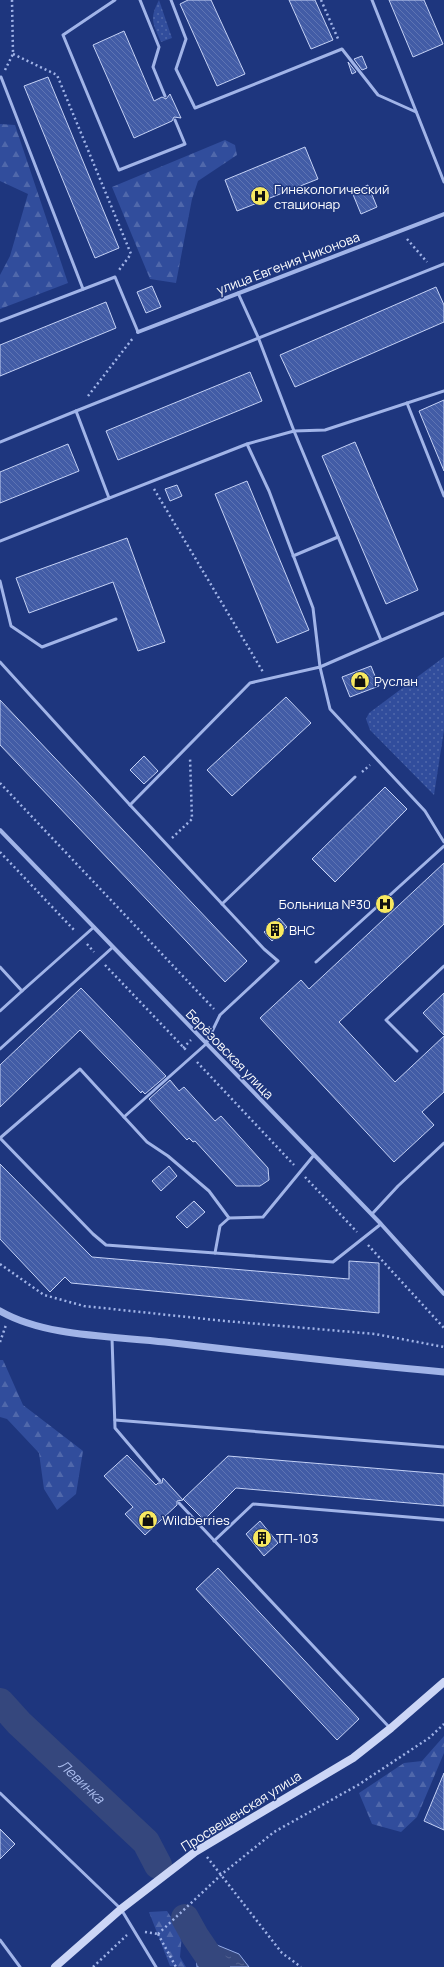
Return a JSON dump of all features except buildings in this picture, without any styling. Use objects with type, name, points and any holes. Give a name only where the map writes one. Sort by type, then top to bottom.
[{"type":"main road","name":"Просвещенская улица","points":[[55,1967],[121,1909],[200,1849],[353,1758],[391,1728],[444,1682]]},
{"type":"street","name":"улица Евгения Никонова","points":[[138,332],[444,214]]},
{"type":"street","name":"Берёзовская улица","points":[[0,830],[372,1214],[444,1294]]},
{"type":"street","points":[[0,1311],[10,1316],[67,1333],[112,1336],[319,1360],[444,1372]]},
{"type":"lane","points":[[116,0],[63,35],[119,170],[185,144],[175,120]]},
{"type":"lane","points":[[140,0],[159,47],[153,67],[165,96]]},
{"type":"lane","points":[[171,0],[186,39],[176,69],[195,108],[342,49],[378,95],[416,112]]},
{"type":"lane","points":[[372,0],[444,182]]},
{"type":"lane","points":[[1,77],[83,289]]},
{"type":"lane","points":[[0,442],[258,337],[444,264]]},
{"type":"lane","points":[[0,321],[115,277],[138,332]]},
{"type":"lane","points":[[238,293],[258,337],[294,431],[381,640]]},
{"type":"lane","points":[[0,542],[150,481],[247,444],[294,431],[325,430],[444,391]]},
{"type":"lane","points":[[407,403],[444,496]]},
{"type":"lane","points":[[76,411],[109,498]]},
{"type":"lane","points":[[247,444],[269,491],[313,608],[320,667],[330,709],[425,812],[444,842]]},
{"type":"lane","points":[[293,556],[338,537]]},
{"type":"lane","points":[[0,581],[11,626],[42,647],[116,619]]},
{"type":"lane","points":[[130,805],[250,684],[320,667],[444,613]]},
{"type":"lane","points":[[0,662],[222,904],[278,961],[220,1014],[206,1044],[124,1117]]},
{"type":"lane","points":[[222,904],[355,777]]},
{"type":"lane","points":[[316,962],[444,846]]},
{"type":"lane","points":[[0,1011],[94,927]]},
{"type":"lane","points":[[0,1049],[113,947]]},
{"type":"lane","points":[[416,1051],[386,1020],[444,966]]},
{"type":"lane","points":[[0,967],[22,991]]},
{"type":"lane","points":[[229,1218],[209,1191],[168,1156],[147,1142],[80,1070],[0,1138],[93,1234],[106,1245],[333,1262],[381,1224]]},
{"type":"lane","points":[[372,1214],[398,1186],[444,1143]]},
{"type":"lane","points":[[215,1253],[220,1226],[229,1218],[263,1217],[299,1171],[314,1155]]},
{"type":"lane","points":[[112,1336],[115,1428],[160,1481]]},
{"type":"lane","points":[[115,1420],[444,1446]]},
{"type":"lane","points":[[179,1503],[391,1728]]},
{"type":"lane","points":[[214,1541],[253,1504],[444,1520]]},
{"type":"lane","points":[[0,1793],[121,1909],[156,1967]]},
{"type":"lane","points":[[0,1940],[20,1967]]},
{"type":"path","points":[[1,77],[13,54],[12,0]]},
{"type":"path","points":[[321,0],[342,49]]},
{"type":"path","points":[[13,54],[57,75],[130,254],[115,277]]},
{"type":"path","points":[[401,231],[433,269]]},
{"type":"path","points":[[76,411],[138,332]]},
{"type":"path","points":[[150,481],[267,679]]},
{"type":"path","points":[[166,843],[192,819],[189,745]]},
{"type":"path","points":[[355,777],[376,760]]},
{"type":"path","points":[[0,783],[220,1014]]},
{"type":"path","points":[[0,852],[363,1239],[444,1328]]},
{"type":"path","points":[[0,1264],[44,1295],[84,1306],[225,1321],[375,1334],[444,1347]]},
{"type":"path","points":[[0,1342],[10,1316]]},
{"type":"path","points":[[93,1967],[131,1932],[134,1931],[158,1934],[205,1892],[222,1874],[274,1832],[358,1785],[429,1738],[444,1724]]},
{"type":"path","points":[[200,1849],[222,1874],[282,1953],[301,1967]]},
{"type":"path","points":[[158,1934],[176,1967]]},
{"type":"green space","points":[[159,0],[172,38],[161,42],[153,21],[154,12]]},
{"type":"green space","points":[[0,124],[15,125],[68,283],[0,309],[0,275],[10,256],[28,194],[0,181]]},
{"type":"green space","points":[[225,140],[235,145],[237,155],[198,181],[192,199],[176,283],[150,279],[112,187]]},
{"type":"green space","points":[[444,657],[444,730],[434,795],[370,730],[366,719],[369,713]]},
{"type":"green space","points":[[0,1360],[3,1360],[23,1405],[83,1451],[76,1494],[57,1510],[44,1489],[39,1453],[7,1419],[0,1417]]},
{"type":"green space","points":[[444,1736],[444,1753],[417,1817],[401,1832],[372,1824],[359,1793],[404,1763],[422,1761]]},
{"type":"green space","points":[[167,1911],[182,1934],[180,1957],[186,1967],[170,1966],[149,1912]]},
{"type":"water","points":[[195,1936],[239,1954],[249,1967],[197,1967]]},
{"type":"waterway","name":"Левинка","points":[[0,1702],[19,1723],[146,1842],[158,1865]]},
{"type":"waterway","name":"Левинка","points":[[185,1918],[216,1967]]},
{"type":"place","name":"Гинекологический стационар","points":[[260,196]]},
{"type":"place","name":"Руслан","points":[[360,681]]},
{"type":"place","name":"Больница №30","points":[[385,904]]},
{"type":"place","name":"ВНС","points":[[275,930]]},
{"type":"place","name":"Wildberries","points":[[148,1520]]},
{"type":"place","name":"ТП-103","points":[[262,1538]]}]
